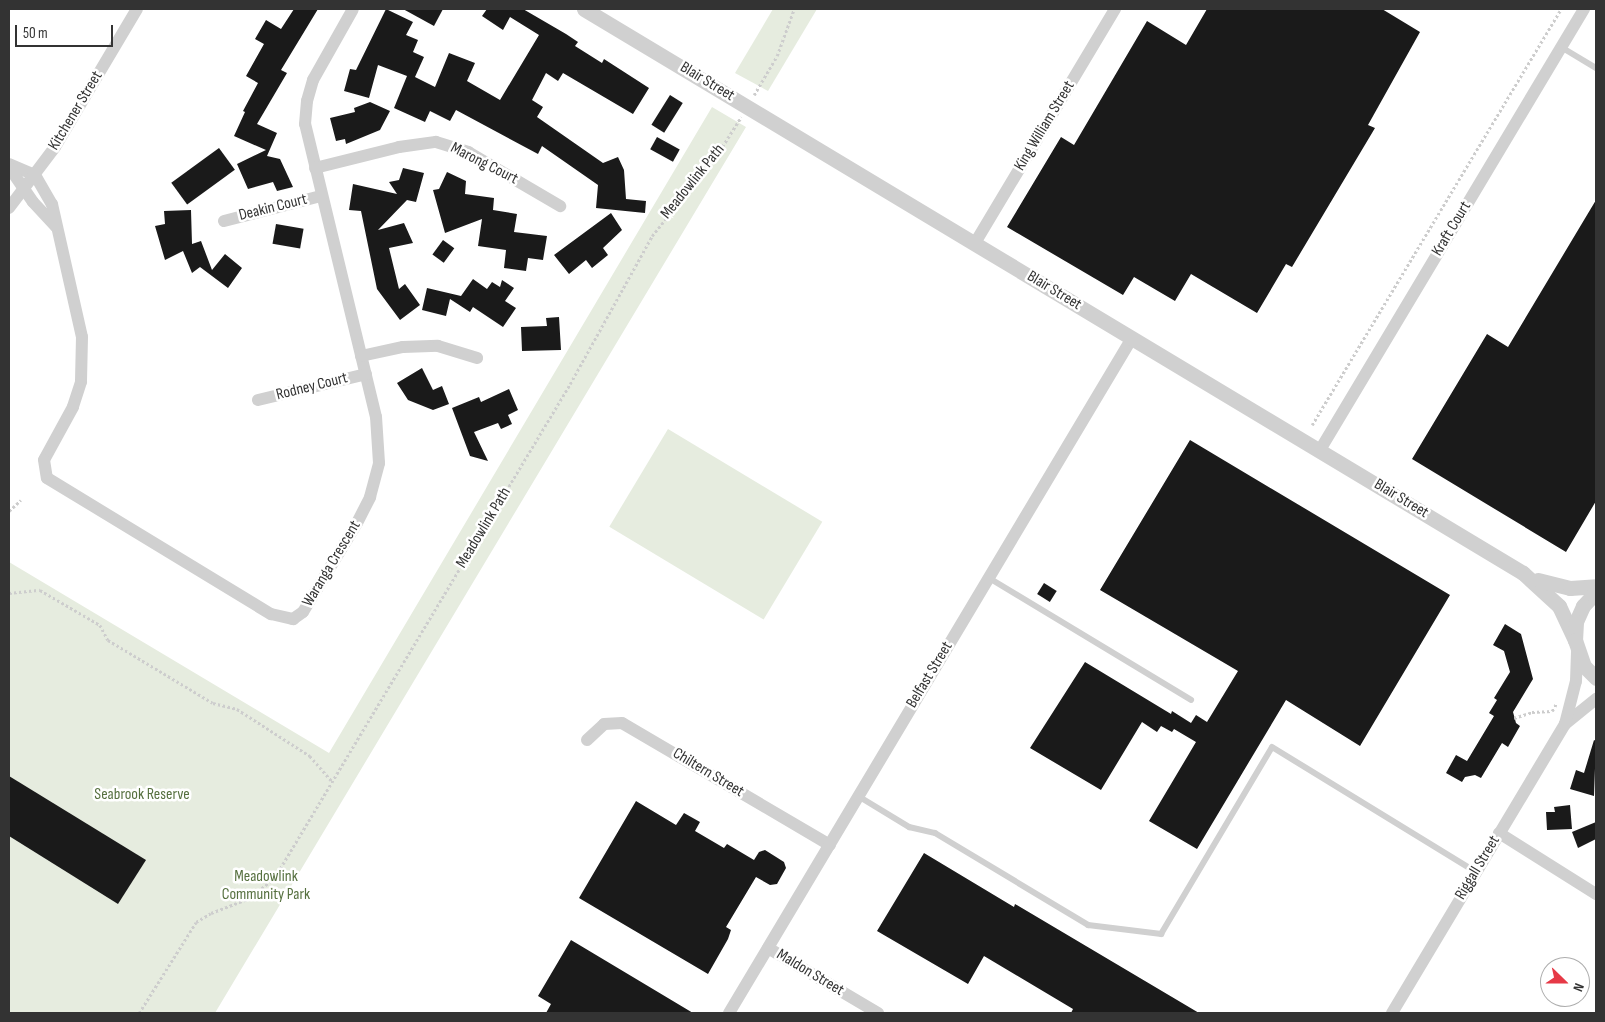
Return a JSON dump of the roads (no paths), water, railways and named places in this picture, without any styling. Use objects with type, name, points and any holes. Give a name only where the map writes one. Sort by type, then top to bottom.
[{"type":"street","name":"Kitchener Street","points":[[9,208],[35,175],[137,9]]},
{"type":"street","name":"Waranga Crescent","points":[[35,175],[52,204],[80,321],[84,365],[72,407],[44,460],[47,478],[278,618],[294,619],[303,612],[370,497],[380,448],[366,374],[314,168],[306,124],[309,91],[354,9]]},
{"type":"street","name":"Blair Street","points":[[584,9],[1523,573],[1550,585],[1596,586]]},
{"type":"street","name":"King William Street","points":[[975,243],[1116,9]]},
{"type":"street","name":"Kraft Court","points":[[1320,450],[1584,9]]},
{"type":"street","name":"Marong Court","points":[[314,168],[406,145],[436,142],[468,152],[560,206]]},
{"type":"street","points":[[9,166],[35,175]]},
{"type":"street","name":"Waranga Crescent","points":[[9,166],[24,189],[56,227]]},
{"type":"street","name":"Deakin Court","points":[[224,221],[321,196]]},
{"type":"street","name":"Belfast Street","points":[[729,1013],[1132,338]]},
{"type":"street","points":[[361,356],[403,347],[438,346],[477,358]]},
{"type":"street","name":"Rodney Court","points":[[258,400],[366,374]]},
{"type":"street","name":"Blair Street","points":[[1523,573],[1559,606],[1576,646],[1596,678]]},
{"type":"street","points":[[1576,646],[1576,622],[1583,606],[1596,592]]},
{"type":"street","name":"Riggall Street","points":[[1392,1013],[1565,724],[1576,681],[1576,646]]},
{"type":"street","name":"Riggall Street","points":[[1565,724],[1596,700]]},
{"type":"street","name":"Chiltern Street","points":[[587,740],[604,724],[622,723],[830,845]]},
{"type":"street","points":[[1499,834],[1596,894]]},
{"type":"street","name":"Maldon Street","points":[[768,948],[878,1013]]},
{"type":"lane","points":[[1561,47],[1596,68]]},
{"type":"lane","points":[[989,578],[1191,700]]},
{"type":"lane","points":[[858,796],[908,827],[935,833],[1088,926],[1161,934],[1272,747],[1476,872]]},
{"type":"park label","name":"Seabrook Reserve","points":[[142,795]]},
{"type":"park label","name":"Meadowlink Community Park","points":[[266,886]]}]
